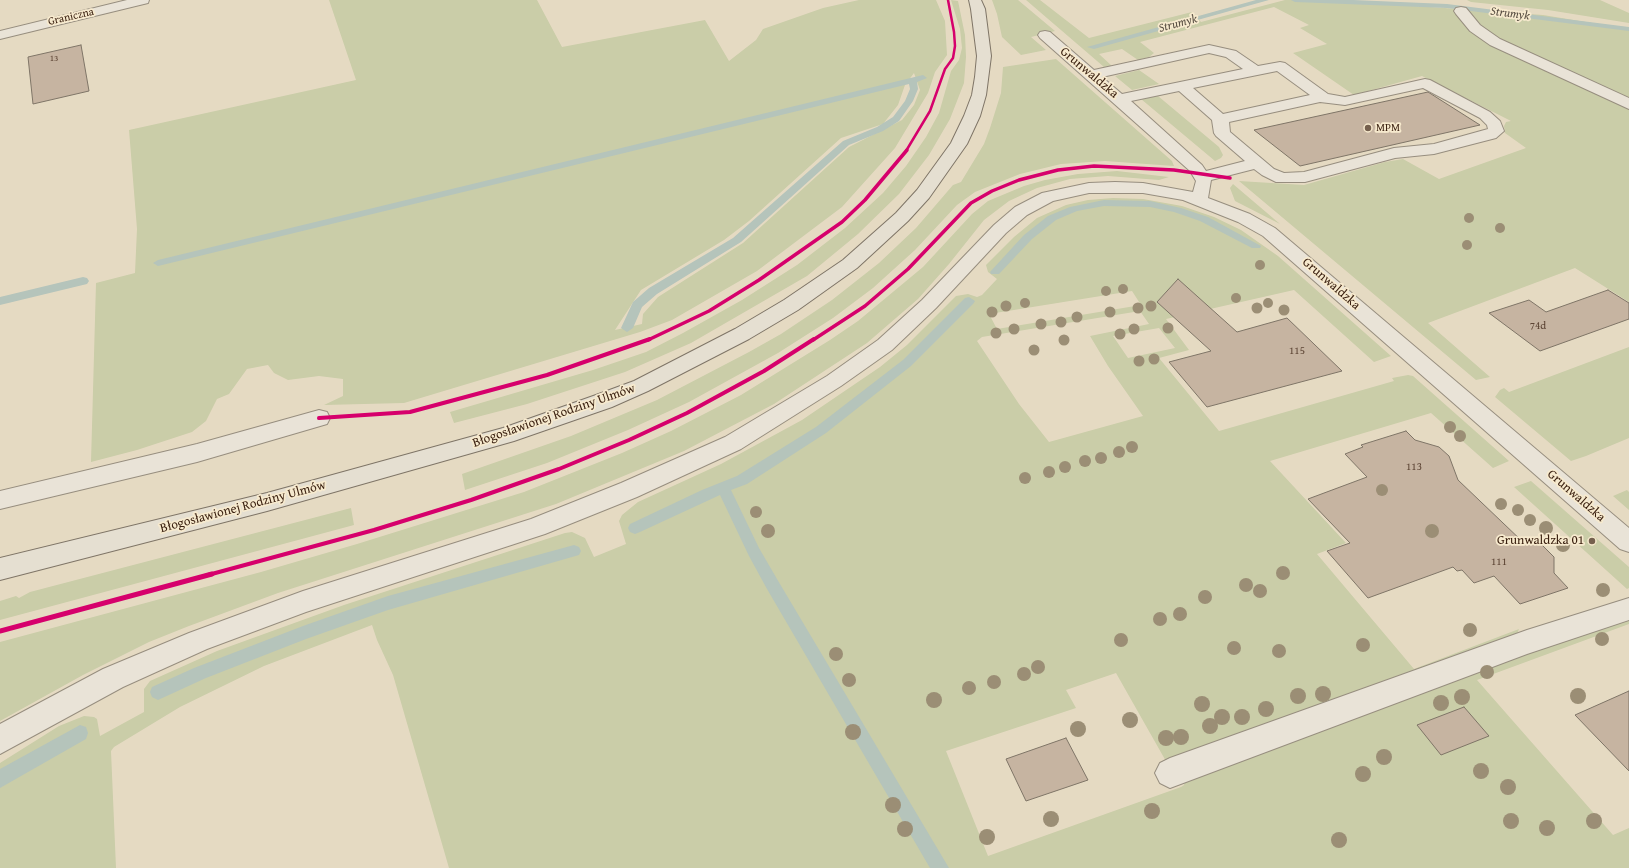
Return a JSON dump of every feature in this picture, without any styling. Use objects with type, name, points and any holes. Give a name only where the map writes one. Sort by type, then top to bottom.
[{"type":"main road","name":"Błogosławionej Rodziny Ulmów","points":[[0,570],[267,502],[506,435],[604,401],[641,386],[742,334],[792,305],[850,264],[902,217],[923,194],[959,144],[972,116],[982,77],[984,56],[978,9],[975,0]]},
{"type":"street","name":"Graniczna","points":[[0,35],[143,0]]},
{"type":"street","points":[[1461,11],[1475,28],[1495,42],[1629,104]]},
{"type":"street","name":"Grunwaldzka","points":[[1045,35],[1119,98],[1194,166],[1202,177]]},
{"type":"street","points":[[1092,75],[1209,49],[1231,54],[1255,71]]},
{"type":"street","points":[[1119,98],[1280,66],[1322,98]]},
{"type":"street","points":[[1182,86],[1220,119],[1223,136],[1257,163],[1278,177],[1300,178],[1390,154],[1434,149],[1490,135],[1496,131],[1493,121],[1485,115],[1425,83],[1345,101],[1322,98],[1220,119]]},
{"type":"street","points":[[1199,200],[1204,186],[1202,177],[1257,163]]},
{"type":"street","name":"Grunwaldzka","points":[[0,740],[112,678],[198,641],[303,602],[537,527],[629,490],[733,443],[834,381],[885,345],[929,304],[1009,220],[1037,202],[1067,192],[1115,187],[1149,189],[1199,200],[1244,218],[1280,240],[1629,542]]},
{"type":"street","points":[[0,500],[197,453],[319,418]]},
{"type":"street","points":[[1170,773],[1527,642],[1629,609]]},
{"type":"green space","points":[[329,0],[537,0],[562,47],[705,20],[729,61],[756,40],[763,29],[823,8],[859,0],[936,0],[945,21],[947,55],[935,72],[928,93],[895,148],[842,207],[757,271],[672,320],[640,332],[404,403],[324,405],[343,396],[343,379],[319,376],[288,380],[274,373],[268,365],[247,369],[229,394],[217,399],[206,421],[192,432],[137,450],[91,462],[96,283],[135,273],[137,229],[129,130],[356,80]],"holes":[[[914,73],[920,90],[914,105],[902,120],[849,147],[743,243],[658,297],[643,314],[642,324],[615,330],[641,290],[724,240],[749,221],[841,138],[883,124],[898,105],[905,85]]]},
{"type":"green space","points":[[951,0],[958,1],[965,35],[966,57],[964,83],[950,119],[929,155],[899,194],[858,234],[807,276],[691,343],[625,372],[527,404],[454,423],[450,412],[593,370],[646,352],[742,300],[797,265],[845,228],[883,193],[906,166],[926,137],[939,113],[951,71],[959,60],[962,48],[960,29]]},
{"type":"green space","points":[[992,0],[1018,0],[1055,31],[1031,37],[1046,50],[1021,55],[1002,37]]},
{"type":"green space","points":[[1026,0],[1040,0],[1089,38],[1192,12],[1201,22],[1285,0],[1331,0],[1543,15],[1629,29],[1629,302],[1575,268],[1428,323],[1490,377],[1476,380],[1239,181],[1304,185],[1385,162],[1403,159],[1439,179],[1526,148],[1505,133],[1504,126],[1506,122],[1511,121],[1422,76],[1354,95],[1293,53],[1327,44],[1300,28],[1309,25],[1274,7],[1140,42],[1154,53],[1149,57],[1138,60],[1122,49],[1099,54],[1112,66],[1104,67]]},
{"type":"green space","points":[[1467,0],[1600,0],[1629,13],[1629,23],[1548,10],[1471,2]]},
{"type":"green space","points":[[1056,59],[1172,161],[1174,166],[1105,161],[1061,164],[1020,174],[975,192],[957,205],[915,250],[873,288],[833,318],[778,353],[689,402],[628,430],[547,463],[465,490],[462,474],[571,436],[657,400],[781,334],[832,300],[879,263],[916,228],[953,185],[961,182],[984,144],[990,128],[1001,93],[1003,67]]},
{"type":"green space","points":[[1139,70],[1159,84],[1132,90],[1115,76]]},
{"type":"green space","points":[[1158,96],[1219,147],[1223,155],[1221,158],[1215,161],[1141,99]]},
{"type":"green space","points":[[1117,171],[1169,177],[1159,180],[1108,176],[1070,179],[1037,188],[1009,201],[984,220],[949,264],[918,299],[867,343],[774,404],[684,451],[556,504],[278,593],[189,626],[149,642],[83,675],[0,721],[0,642],[261,572],[357,544],[524,492],[622,453],[671,431],[741,395],[858,321],[923,267],[972,214],[988,201],[1024,186],[1045,180],[1078,174]]},
{"type":"green space","points":[[1233,184],[1280,224],[1235,201],[1230,188]]},
{"type":"green space","points":[[1113,198],[1143,199],[1182,206],[1214,217],[1241,230],[1278,256],[1391,356],[1374,362],[1294,290],[1166,319],[1189,350],[1159,358],[1219,431],[1394,381],[1392,378],[1408,375],[1413,376],[1509,461],[1493,468],[1431,413],[1270,461],[1346,543],[1317,554],[1414,669],[1519,629],[1517,634],[1167,763],[1116,673],[1066,690],[1076,708],[946,751],[988,856],[1181,787],[1184,785],[1186,776],[1629,618],[1629,624],[1477,680],[1613,835],[1629,828],[1629,868],[449,868],[393,675],[372,625],[264,666],[180,707],[114,747],[111,751],[116,868],[0,868],[0,763],[59,726],[84,716],[94,717],[97,719],[100,736],[144,712],[144,689],[150,681],[217,651],[344,605],[565,533],[572,532],[585,538],[594,557],[626,544],[619,521],[622,515],[638,502],[721,464],[802,420],[880,367],[907,345],[956,296],[968,294],[977,297],[982,295],[997,279],[988,272],[986,265],[1014,237],[1037,218],[1066,205],[1088,200]],"holes":[[[1132,291],[1141,305],[997,329],[989,314]],[[1140,311],[1149,324],[1090,336],[1108,366],[1143,416],[1049,442],[1019,404],[977,341],[982,337]],[[1159,328],[1175,348],[1128,358],[1113,336]]]},
{"type":"green space","points":[[1629,347],[1629,438],[1586,456],[1571,461],[1495,397],[1500,390],[1504,388],[1509,392]]},
{"type":"green space","points":[[1531,481],[1629,567],[1629,588],[1627,589],[1514,487]]},
{"type":"green space","points":[[1627,490],[1629,492],[1629,510],[1613,496]]},
{"type":"green space","points":[[351,508],[354,525],[0,620],[0,601],[16,596],[19,598],[30,592]]},
{"type":"building","points":[[81,45],[89,91],[33,104],[28,57]]},
{"type":"building","name":"MPM","points":[[1428,92],[1480,125],[1300,166],[1254,130]]},
{"type":"building","points":[[1178,279],[1237,332],[1287,318],[1342,371],[1207,407],[1169,362],[1211,351],[1157,302]]},
{"type":"building","points":[[1608,290],[1629,303],[1629,319],[1540,351],[1489,313],[1529,300],[1546,312]]},
{"type":"building","points":[[1406,431],[1415,440],[1439,447],[1449,456],[1458,480],[1525,544],[1537,540],[1554,557],[1554,573],[1568,588],[1520,604],[1494,576],[1474,583],[1462,570],[1457,571],[1453,567],[1368,598],[1327,551],[1350,543],[1308,499],[1367,477],[1345,454],[1363,447],[1361,445]]},
{"type":"building","points":[[1629,691],[1629,771],[1575,715]]},
{"type":"building","points":[[1464,707],[1489,736],[1441,755],[1417,725]]},
{"type":"building","points":[[1066,738],[1088,780],[1026,801],[1006,759]]},
{"type":"waterway","name":"Strumyk","points":[[1091,47],[1265,0]]},
{"type":"waterway","name":"Strumyk","points":[[1295,0],[1447,6],[1629,29]]},
{"type":"waterway","points":[[912,81],[923,78]]},
{"type":"waterway","points":[[158,263],[912,81]]},
{"type":"waterway","points":[[627,328],[637,305],[653,291],[737,240],[846,143],[880,129],[896,119],[909,101],[914,89],[912,81]]},
{"type":"waterway","points":[[995,272],[1028,237],[1052,218],[1074,209],[1104,203],[1150,204],[1177,210],[1204,219],[1256,246]]},
{"type":"waterway","points":[[0,301],[83,281]]},
{"type":"waterway","points":[[723,488],[742,480],[821,430],[907,363],[969,301]]},
{"type":"waterway","points":[[635,528],[723,488]]},
{"type":"waterway","points":[[723,488],[754,552],[772,584],[940,868]]},
{"type":"waterway","points":[[158,692],[200,673],[303,633],[388,603],[574,551]]},
{"type":"waterway","points":[[0,779],[80,733]]},
{"type":"cycle path","points":[[319,418],[410,412],[547,375],[632,346],[669,331],[709,311],[759,280],[842,222],[865,200],[907,150],[930,111],[945,69],[953,58],[955,46],[954,32],[948,0]]},
{"type":"cycle path","points":[[0,631],[374,530],[471,500],[559,469],[629,440],[687,413],[764,371],[865,306],[908,269],[971,203],[992,191],[1019,180],[1058,170],[1094,166],[1174,170],[1230,178]]},
{"type":"place","name":"MPM","points":[[1368,128]]},
{"type":"place","name":"Grunwaldzka 01","points":[[1592,541]]}]
